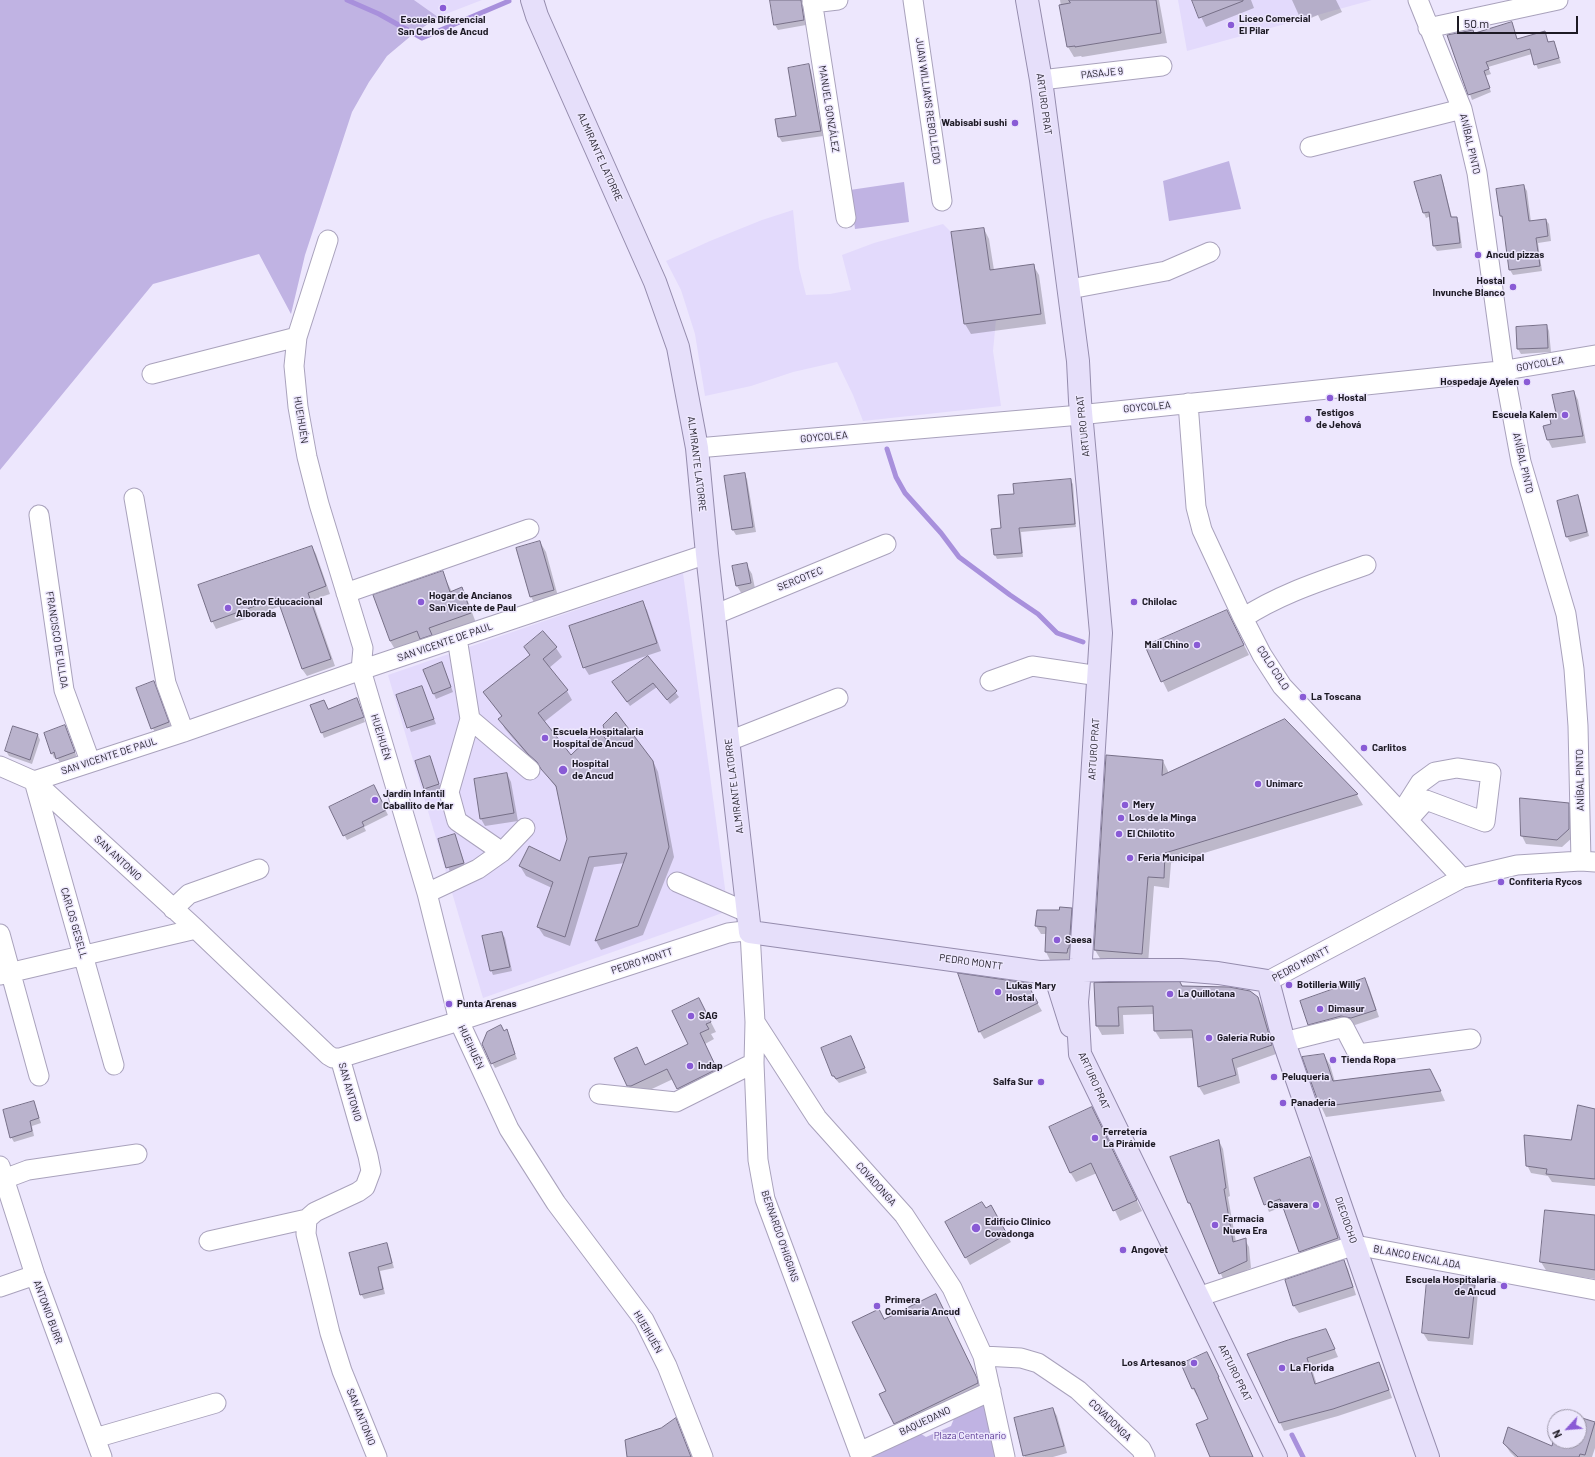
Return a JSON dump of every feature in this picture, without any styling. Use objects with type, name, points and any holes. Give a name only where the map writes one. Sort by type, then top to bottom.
[{"type":"main road","name":"ALMIRANTE LATORRE","points":[[532,0],[543,31],[655,282],[678,347],[697,448],[707,554],[750,922]]},
{"type":"main road","name":"ARTURO PRAT","points":[[1027,0],[1041,80],[1070,289],[1078,361],[1081,413],[1101,633],[1077,1002],[1080,1054],[1276,1457]]},
{"type":"main road","name":"PEDRO MONTT","points":[[750,922],[1039,972],[1080,970],[1181,970],[1218,973],[1268,981]]},
{"type":"main road","points":[[1054,972],[1080,1054]]},
{"type":"main road","name":"DIECIOCHO","points":[[1268,981],[1284,1042],[1428,1457]]},
{"type":"street","points":[[812,2],[838,0]]},
{"type":"street","name":"JUAN WILLIAMS REBOLLEDO","points":[[913,0],[942,201]]},
{"type":"street","name":"ANÍBAL PINTO","points":[[1418,0],[1428,28],[1462,109],[1477,173],[1504,370],[1521,462],[1566,614],[1574,669],[1588,862]]},
{"type":"street","points":[[1428,28],[1558,0]]},
{"type":"street","name":"MANUEL GONZÁLEZ","points":[[812,2],[846,218]]},
{"type":"street","name":"PASAJE 9","points":[[1041,80],[1162,66]]},
{"type":"street","points":[[1310,147],[1462,109]]},
{"type":"street","name":"HUEIHUÉN","points":[[328,240],[297,337],[294,366],[298,407],[307,457],[319,504],[363,648],[361,670],[427,894],[459,1021],[509,1129],[556,1203],[644,1320],[667,1366],[703,1457]]},
{"type":"street","points":[[1070,289],[1166,271],[1210,252]]},
{"type":"street","points":[[152,374],[297,337]]},
{"type":"street","name":"GOYCOLEA","points":[[697,448],[1069,416],[1081,413],[1504,370],[1595,355]]},
{"type":"street","name":"COLO COLO","points":[[1188,403],[1196,507],[1202,530],[1262,655],[1282,686],[1462,878]]},
{"type":"street","points":[[134,498],[166,683],[184,732]]},
{"type":"street","name":"FRANCISCO DE ULLOA","points":[[39,515],[64,690],[90,762]]},
{"type":"street","points":[[346,593],[529,529]]},
{"type":"street","name":"SERCOTEC","points":[[714,615],[886,544]]},
{"type":"street","name":"SAN VICENTE DE PAUL","points":[[34,781],[184,732],[361,670],[707,554]]},
{"type":"street","points":[[1243,618],[1263,605],[1302,587],[1366,565]]},
{"type":"street","points":[[458,638],[470,719],[449,792],[457,821],[502,852]]},
{"type":"street","points":[[990,681],[1032,666],[1099,676]]},
{"type":"street","points":[[729,741],[838,698]]},
{"type":"street","points":[[470,719],[530,770]]},
{"type":"street","name":"SAN ANTONIO","points":[[0,766],[34,781],[196,930],[328,1055],[333,1058],[340,1058],[371,1171],[366,1186],[358,1192],[320,1209],[307,1219],[306,1234],[330,1333],[342,1370],[377,1457]]},
{"type":"street","points":[[1457,768],[1491,773],[1485,822],[1426,800],[1405,816],[1420,783],[1435,772],[1457,768]]},
{"type":"street","name":"CARLOS GESELL","points":[[34,781],[114,1065]]},
{"type":"street","points":[[427,894],[478,869],[502,852],[525,828]]},
{"type":"street","name":"PEDRO MONTT","points":[[1268,981],[1462,878],[1517,865],[1588,862]]},
{"type":"street","points":[[173,909],[189,894],[259,869]]},
{"type":"street","points":[[677,882],[750,922]]},
{"type":"street","name":"PEDRO MONTT","points":[[340,1058],[459,1021],[728,933],[750,922]]},
{"type":"street","name":"BERNARDO O'HIGGINS","points":[[750,922],[755,1022],[754,1063],[758,1160],[765,1199],[860,1454]]},
{"type":"street","points":[[5,974],[196,930]]},
{"type":"street","points":[[0,934],[5,974],[39,1076]]},
{"type":"street","name":"COVADONGA","points":[[755,1022],[817,1118],[904,1215],[952,1288],[983,1356],[1005,1457]]},
{"type":"street","points":[[1284,1042],[1344,1027],[1358,1054],[1471,1039]]},
{"type":"street","points":[[600,1094],[676,1102],[754,1063]]},
{"type":"street","points":[[2,1172],[28,1170],[136,1154]]},
{"type":"street","name":"ANTONIO BURR","points":[[2,1172],[35,1274],[102,1457]]},
{"type":"street","points":[[209,1241],[307,1219]]},
{"type":"street","name":"BLANCO ENCALADA","points":[[1198,1297],[1355,1245],[1595,1290]]},
{"type":"street","points":[[0,1287],[35,1274]]},
{"type":"street","name":"COVADONGA","points":[[983,1356],[1021,1358],[1038,1363],[1078,1390],[1141,1449],[1145,1457]]},
{"type":"street","name":"BAQUEDANO","points":[[860,1454],[991,1391]]},
{"type":"street","points":[[95,1438],[216,1403]]},
{"type":"shaded area","name":"Escuela Diferencial San Carlos de Ancud","points":[[414,0],[482,0],[438,17]]},
{"type":"shaded area","name":"Liceo Comercial El Pilar","points":[[1178,0],[1372,0],[1187,51]]},
{"type":"shaded area","points":[[793,210],[799,268],[806,295],[830,294],[851,290],[842,255],[874,243],[943,224],[951,232],[964,324],[996,320],[993,351],[1001,406],[863,421],[853,395],[837,362],[793,372],[751,386],[705,396],[695,334],[681,290],[666,261],[762,220]]},
{"type":"shaded area","name":"Hospital de Ancud","points":[[683,573],[728,911],[483,998],[388,675]]},
{"type":"green space","points":[[0,0],[414,0],[438,17],[412,35],[387,56],[369,82],[352,112],[305,255],[291,314],[259,254],[153,284],[0,470]]},
{"type":"green space","points":[[1229,161],[1241,209],[1169,221],[1163,181]]},
{"type":"green space","points":[[904,182],[909,222],[855,229],[850,190]]},
{"type":"green space","name":"Plaza Centenario","points":[[986,1403],[995,1457],[873,1457],[874,1452],[918,1432],[926,1437],[951,1426],[955,1416]]},
{"type":"building","points":[[770,0],[801,0],[804,20],[774,25]]},
{"type":"building","points":[[1069,0],[1156,0],[1161,33],[1067,47],[1059,5],[1070,3]]},
{"type":"building","points":[[1192,0],[1243,0],[1243,1],[1199,18]]},
{"type":"building","points":[[1512,22],[1517,39],[1545,31],[1548,42],[1554,41],[1559,58],[1534,65],[1530,49],[1486,62],[1489,69],[1484,71],[1490,88],[1468,95],[1447,35],[1473,30],[1474,33]]},
{"type":"building","points":[[809,64],[821,131],[778,137],[775,119],[796,116],[788,68]]},
{"type":"building","points":[[1441,175],[1451,217],[1457,217],[1460,243],[1433,246],[1429,212],[1423,213],[1414,182]]},
{"type":"building","points":[[1524,185],[1529,221],[1546,219],[1548,236],[1536,238],[1540,266],[1509,270],[1502,216],[1500,216],[1496,189]]},
{"type":"building","points":[[984,228],[990,270],[1034,264],[1041,314],[964,324],[951,232]]},
{"type":"building","points":[[1547,325],[1548,348],[1517,349],[1516,327]]},
{"type":"building","points":[[1574,391],[1583,436],[1547,440],[1543,426],[1551,424],[1549,414],[1556,413],[1552,395]]},
{"type":"building","points":[[745,473],[753,527],[732,530],[724,476]]},
{"type":"building","points":[[1071,479],[1075,524],[1019,528],[1022,553],[994,555],[991,529],[1001,528],[998,495],[1014,494],[1013,484]]},
{"type":"building","points":[[1578,495],[1587,532],[1566,537],[1557,501]]},
{"type":"building","points":[[540,541],[554,590],[530,597],[516,548]]},
{"type":"building","name":"Centro Educacional Alborada","points":[[312,546],[326,586],[308,593],[331,659],[302,669],[277,598],[211,622],[198,585]]},
{"type":"building","points":[[747,563],[751,583],[736,586],[732,566]]},
{"type":"building","name":"Hogar de Ancianos San Vicente de Paul","points":[[443,571],[450,592],[462,587],[471,613],[429,628],[432,635],[420,639],[417,631],[390,641],[373,595]]},
{"type":"building","points":[[643,601],[657,643],[583,668],[569,626]]},
{"type":"building","name":"Mall Chino","points":[[1227,610],[1244,645],[1161,682],[1145,646]]},
{"type":"building","points":[[543,631],[557,647],[543,659],[568,690],[538,713],[571,755],[598,729],[608,742],[603,725],[616,712],[653,761],[669,847],[638,926],[595,941],[627,853],[589,857],[565,937],[537,927],[553,882],[519,866],[529,846],[560,861],[567,839],[556,786],[541,769],[537,762],[528,754],[498,719],[502,716],[483,692],[530,655],[524,647]]},
{"type":"building","points":[[648,656],[677,691],[667,700],[653,683],[627,702],[612,682]]},
{"type":"building","points":[[442,662],[451,687],[433,694],[423,670]]},
{"type":"building","points":[[154,681],[169,722],[151,729],[136,688]]},
{"type":"building","points":[[422,686],[434,719],[407,728],[396,695]]},
{"type":"building","points":[[357,698],[364,717],[321,733],[310,705],[324,700],[328,709]]},
{"type":"building","points":[[1285,719],[1358,794],[1165,853],[1164,878],[1148,877],[1142,954],[1094,950],[1106,755],[1163,760],[1162,775]]},
{"type":"building","points":[[65,725],[75,752],[56,759],[54,752],[51,754],[44,733]]},
{"type":"building","points":[[13,726],[38,734],[30,760],[5,751]]},
{"type":"building","points":[[430,756],[439,784],[424,789],[415,761]]},
{"type":"building","points":[[507,773],[514,813],[480,819],[474,779]]},
{"type":"building","points":[[374,785],[386,810],[362,822],[364,826],[343,836],[329,807]]},
{"type":"building","points":[[1520,798],[1569,803],[1569,829],[1557,840],[1521,836]]},
{"type":"building","points":[[455,834],[464,863],[446,868],[438,839]]},
{"type":"building","name":"Saesa","points":[[1060,907],[1072,908],[1069,948],[1067,953],[1045,952],[1046,927],[1035,926],[1037,910],[1059,910]]},
{"type":"building","points":[[502,932],[510,967],[490,971],[482,936]]},
{"type":"building","name":"Lukas Mary Hostal","points":[[958,973],[1027,983],[1038,1003],[979,1032]]},
{"type":"building","points":[[1365,978],[1376,1010],[1351,1018],[1341,1016],[1308,1025],[1300,1001]]},
{"type":"building","points":[[1180,982],[1182,986],[1229,987],[1250,991],[1258,997],[1272,1045],[1232,1059],[1236,1075],[1198,1087],[1192,1030],[1154,1031],[1153,1006],[1118,1007],[1119,1026],[1096,1026],[1094,983]]},
{"type":"building","points":[[699,998],[711,1022],[706,1024],[709,1029],[700,1033],[717,1069],[677,1089],[667,1069],[631,1086],[627,1086],[614,1058],[637,1047],[645,1065],[688,1044],[672,1011]]},
{"type":"building","points":[[501,1025],[504,1031],[507,1029],[515,1054],[491,1064],[482,1044],[487,1032]]},
{"type":"building","points":[[851,1036],[865,1068],[836,1079],[832,1076],[821,1048]]},
{"type":"building","points":[[1324,1054],[1333,1081],[1430,1069],[1441,1091],[1320,1107],[1302,1057]]},
{"type":"building","points":[[34,1101],[39,1118],[30,1121],[32,1131],[10,1138],[3,1110]]},
{"type":"building","points":[[1578,1105],[1595,1109],[1595,1179],[1546,1174],[1547,1169],[1526,1166],[1524,1135],[1571,1140]]},
{"type":"building","points":[[1092,1107],[1137,1200],[1113,1211],[1091,1163],[1070,1173],[1049,1127]]},
{"type":"building","points":[[1219,1140],[1226,1188],[1224,1189],[1233,1242],[1246,1238],[1247,1261],[1219,1274],[1170,1157]]},
{"type":"building","points":[[1310,1157],[1338,1238],[1299,1252],[1280,1199],[1264,1205],[1254,1178]]},
{"type":"building","name":"Edificio Clinico Covadonga","points":[[982,1202],[986,1208],[991,1205],[1007,1234],[965,1258],[945,1222]]},
{"type":"building","points":[[1545,1210],[1595,1215],[1595,1270],[1540,1262]]},
{"type":"building","points":[[387,1243],[392,1263],[378,1267],[383,1289],[360,1295],[349,1253]]},
{"type":"building","points":[[1344,1260],[1353,1287],[1293,1306],[1285,1280]]},
{"type":"building","points":[[1427,1280],[1475,1285],[1469,1338],[1422,1333]]},
{"type":"building","points":[[936,1294],[977,1378],[978,1383],[894,1424],[879,1394],[886,1391],[852,1322],[879,1309],[884,1319]]},
{"type":"building","points":[[1326,1329],[1335,1349],[1307,1358],[1315,1384],[1379,1362],[1389,1390],[1333,1409],[1279,1423],[1247,1354]]},
{"type":"building","points":[[1207,1352],[1253,1457],[1210,1457],[1196,1424],[1208,1419],[1181,1364]]},
{"type":"building","points":[[1053,1408],[1064,1446],[1023,1456],[1014,1418]]},
{"type":"building","points":[[676,1418],[691,1457],[627,1457],[625,1440],[661,1428]]},
{"type":"building","points":[[1587,1420],[1595,1422],[1587,1448]]},
{"type":"building","points":[[1508,1427],[1547,1444],[1547,1449],[1587,1449],[1585,1455],[1580,1454],[1579,1457],[1518,1457],[1503,1443]]},
{"type":"waterway","points":[[347,0],[379,14],[422,38],[509,1]]},
{"type":"waterway","points":[[887,449],[896,477],[905,493],[941,533],[959,557],[1038,614],[1057,633],[1083,642]]},
{"type":"waterway","points":[[1292,1435],[1303,1457]]},
{"type":"place","name":"Escuela Diferencial San Carlos de Ancud","points":[[443,8]]},
{"type":"place","name":"Liceo Comercial El Pilar","points":[[1231,25]]},
{"type":"place","name":"Wabisabi sushi","points":[[1015,123]]},
{"type":"place","name":"Ancud pizzas","points":[[1478,255]]},
{"type":"place","name":"Hostal Invunche Blanco","points":[[1513,287]]},
{"type":"place","name":"Hospedaje Ayelen","points":[[1527,382]]},
{"type":"place","name":"Hostal","points":[[1330,398]]},
{"type":"place","name":"Escuela Kalem","points":[[1565,415]]},
{"type":"place","name":"Testigos de Jehová","points":[[1308,419]]},
{"type":"place","name":"Hogar de Ancianos San Vicente de Paul","points":[[421,602]]},
{"type":"place","name":"Chilolac","points":[[1134,602]]},
{"type":"place","name":"Centro Educacional Alborada","points":[[228,608]]},
{"type":"place","name":"Mall Chino","points":[[1197,645]]},
{"type":"place","name":"La Toscana","points":[[1303,697]]},
{"type":"place","name":"Escuela Hospitalaria Hospital de Ancud","points":[[545,738]]},
{"type":"place","name":"Carlitos","points":[[1364,748]]},
{"type":"place","name":"Hospital de Ancud","points":[[563,770]]},
{"type":"place","name":"Unimarc","points":[[1258,784]]},
{"type":"place","name":"Jardín Infantil Caballito de Mar","points":[[375,800]]},
{"type":"place","name":"Mery","points":[[1125,805]]},
{"type":"place","name":"Los de la Minga","points":[[1121,818]]},
{"type":"place","name":"El Chilotito","points":[[1119,834]]},
{"type":"place","name":"Feria Municipal","points":[[1130,858]]},
{"type":"place","name":"Confiteria Rycos","points":[[1501,882]]},
{"type":"place","name":"Saesa","points":[[1057,940]]},
{"type":"place","name":"Botilleria Willy","points":[[1289,985]]},
{"type":"place","name":"Lukas Mary Hostal","points":[[998,992]]},
{"type":"place","name":"La Quillotana","points":[[1170,994]]},
{"type":"place","name":"Punta Arenas","points":[[449,1004]]},
{"type":"place","name":"Dimasur","points":[[1320,1009]]},
{"type":"place","name":"SAG","points":[[691,1016]]},
{"type":"place","name":"Galería Rubio","points":[[1209,1038]]},
{"type":"place","name":"Tienda Ropa","points":[[1333,1060]]},
{"type":"place","name":"Indap","points":[[690,1066]]},
{"type":"place","name":"Peluqueria","points":[[1274,1077]]},
{"type":"place","name":"Salfa Sur","points":[[1041,1082]]},
{"type":"place","name":"Panadería","points":[[1283,1103]]},
{"type":"place","name":"Ferretería La Pirámide","points":[[1095,1138]]},
{"type":"place","name":"Casavera","points":[[1316,1205]]},
{"type":"place","name":"Farmacia Nueva Era","points":[[1215,1225]]},
{"type":"place","name":"Edificio Clinico Covadonga","points":[[976,1228]]},
{"type":"place","name":"Angovet","points":[[1123,1250]]},
{"type":"place","name":"Escuela Hospitalaria de Ancud","points":[[1504,1286]]},
{"type":"place","name":"Primera Comisaría Ancud","points":[[877,1306]]},
{"type":"place","name":"Los Artesanos","points":[[1194,1363]]},
{"type":"place","name":"La Florida","points":[[1282,1368]]}]
